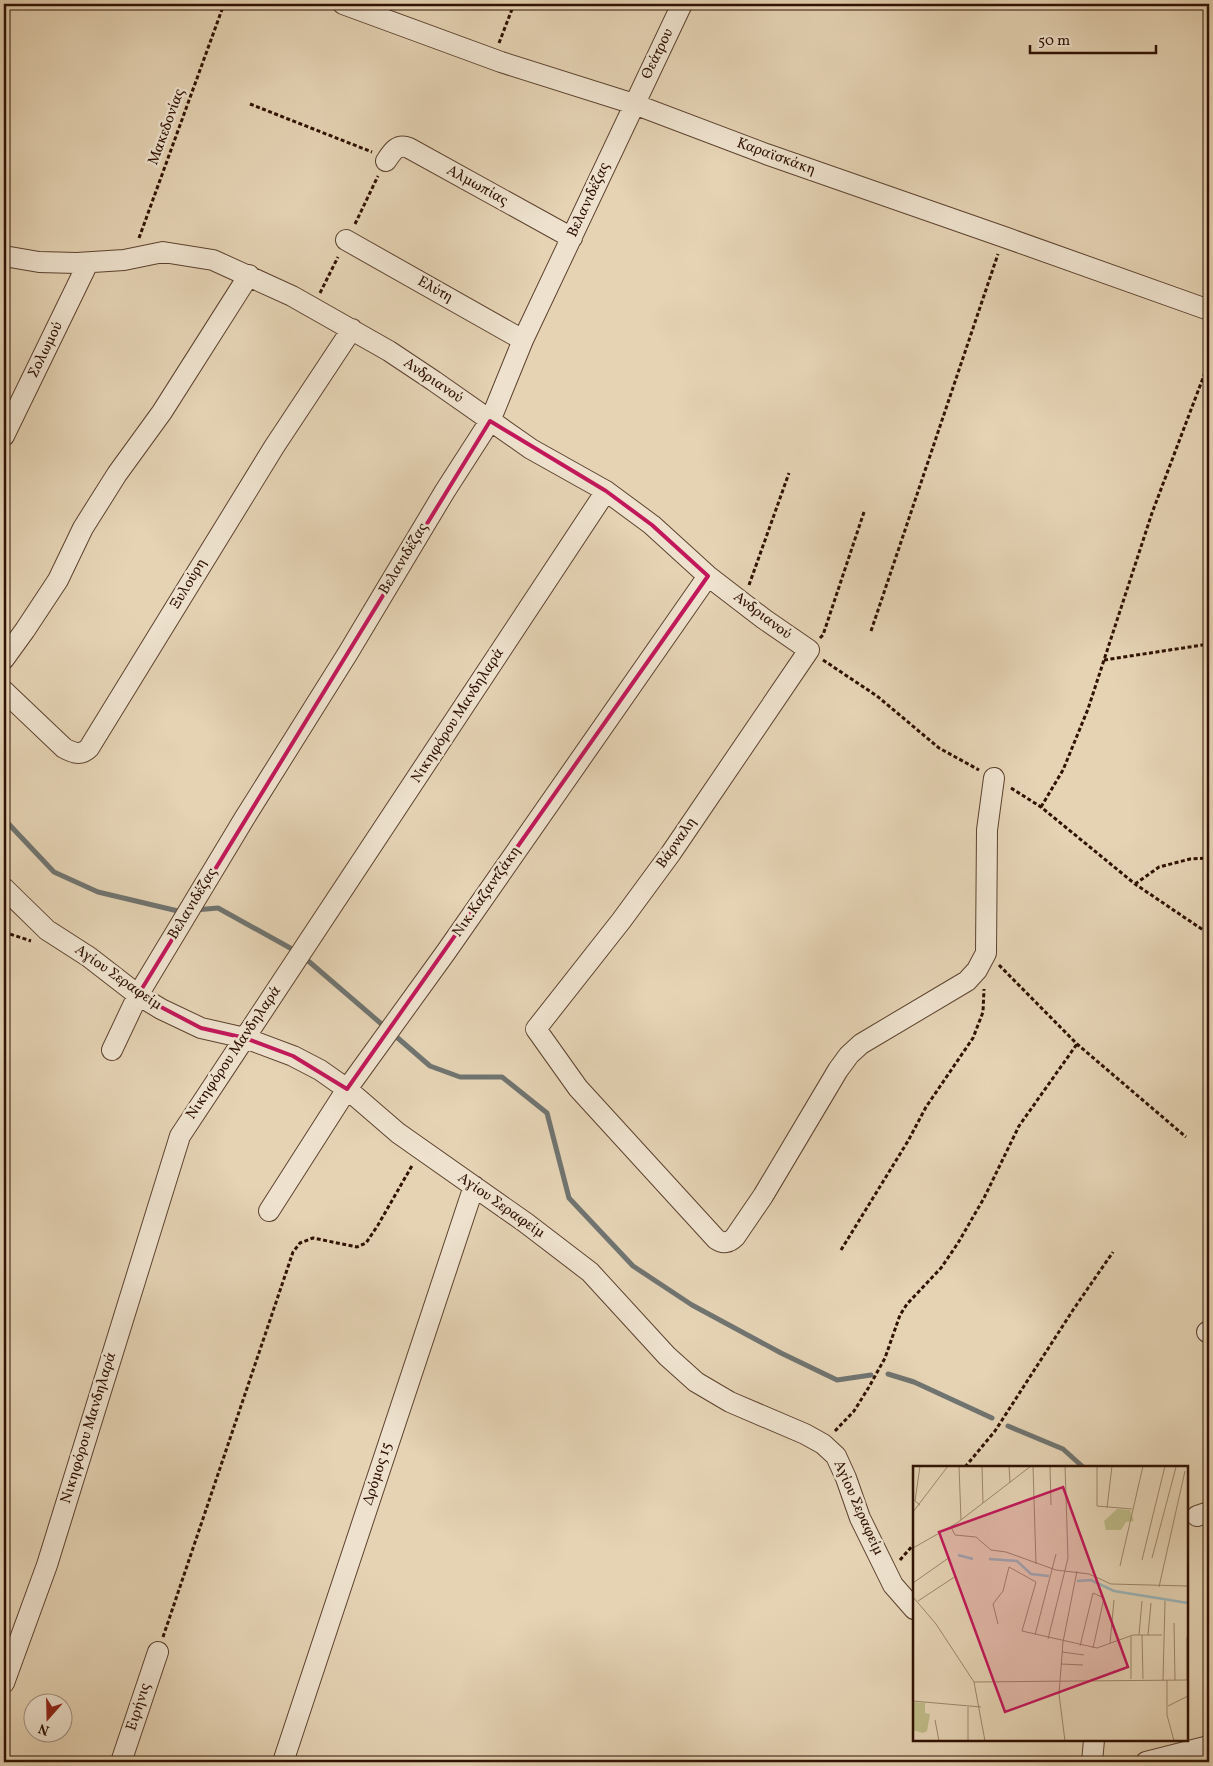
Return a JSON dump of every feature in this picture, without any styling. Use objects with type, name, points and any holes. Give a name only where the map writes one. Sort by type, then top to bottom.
[{"type":"street","name":"Καραϊσκάκη","points":[[343,4],[493,59],[634,104],[766,154],[1209,310]]},
{"type":"street","name":"Θεάτρου","points":[[634,104],[682,4]]},
{"type":"street","name":"Βελανιδέζας","points":[[112,1050],[138,995],[244,818],[490,421],[523,340],[634,104]]},
{"type":"street","name":"Αλμωπίας","points":[[386,161],[396,148],[400,146],[409,148],[572,238]]},
{"type":"street","name":"Ελύτη","points":[[346,240],[523,340]]},
{"type":"street","name":"Ανδριανού","points":[[4,256],[40,262],[88,263],[163,252],[213,260],[249,275],[352,329],[434,381],[531,449],[606,491],[652,525],[708,576],[809,650]]},
{"type":"street","name":"Σολωμού","points":[[4,436],[88,263]]},
{"type":"street","points":[[4,659],[58,580],[92,513],[117,474],[162,412],[249,275]]},
{"type":"street","name":"Ξυλούρη","points":[[4,691],[64,748],[74,753],[80,753],[85,752],[89,748],[274,447],[352,329]]},
{"type":"street","name":"Νικηφόρου Μανδηλαρά","points":[[4,1683],[48,1565],[180,1136],[606,491]]},
{"type":"street","name":"Νικ.Καζαντζάκη","points":[[269,1211],[347,1089],[446,952],[708,576]]},
{"type":"street","name":"Βάρναλη","points":[[809,650],[671,853],[621,921],[536,1029],[578,1088],[716,1239],[726,1243],[736,1237],[849,1055],[861,1044],[967,981],[977,970],[986,953]]},
{"type":"street","points":[[986,953],[987,830],[994,778]]},
{"type":"street","name":"Αγίου Σεραφείμ","points":[[4,888],[47,930],[89,958],[138,995],[161,1009],[201,1028],[245,1038],[293,1056],[320,1070],[347,1089],[398,1133],[526,1223],[590,1272],[667,1356],[696,1382],[730,1402],[805,1434],[823,1444],[836,1456],[860,1518],[893,1585],[913,1608]]},
{"type":"street","name":"Δρόμος 15","points":[[283,1762],[474,1186]]},
{"type":"street","name":"Ειρήνις","points":[[121,1762],[158,1652]]},
{"type":"street","points":[[1092,1762],[1094,1741]]},
{"type":"street","points":[[1146,1762],[1209,1746]]},
{"type":"path","name":"Μακεδονίας","points":[[132,258],[224,4]]},
{"type":"path","points":[[493,59],[514,4]]},
{"type":"path","points":[[250,104],[369,149],[386,161],[313,307]]},
{"type":"path","points":[[871,631],[1004,237]]},
{"type":"path","points":[[1041,806],[1063,770],[1088,709],[1152,512],[1209,362]]},
{"type":"path","points":[[743,602],[789,473]]},
{"type":"path","points":[[809,650],[823,635],[864,512]]},
{"type":"path","points":[[1104,660],[1209,644]]},
{"type":"path","points":[[1135,884],[1159,867],[1190,859],[1209,858]]},
{"type":"path","points":[[986,953],[1116,1079],[1186,1137]]},
{"type":"path","points":[[841,1250],[908,1142],[926,1107],[972,1038],[983,1012],[984,983]]},
{"type":"path","points":[[823,1444],[854,1411],[870,1388],[885,1358],[900,1315],[907,1304],[941,1268],[958,1243],[984,1198],[1020,1126],[1078,1044]]},
{"type":"path","points":[[158,1652],[293,1252],[300,1243],[313,1238],[357,1247],[366,1243],[378,1226],[421,1150]]},
{"type":"path","points":[[966,1466],[995,1431],[1113,1252]]},
{"type":"highlighted area","points":[[490,421],[606,491],[652,525],[708,576],[347,1089],[293,1056],[245,1038],[201,1028],[138,995]]},
{"type":"waterway","points":[[4,819],[54,872],[98,892],[178,911]]},
{"type":"waterway","points":[[195,910],[218,908],[292,949]]},
{"type":"waterway","points":[[306,959],[385,1027]]},
{"type":"waterway","points":[[392,1033],[430,1066],[460,1077],[502,1077],[547,1113],[569,1198],[633,1266],[692,1305],[781,1353],[837,1380],[871,1375]]},
{"type":"waterway","points":[[888,1374],[914,1382],[992,1418]]},
{"type":"waterway","points":[[1008,1426],[1063,1449],[1082,1466]]}]
